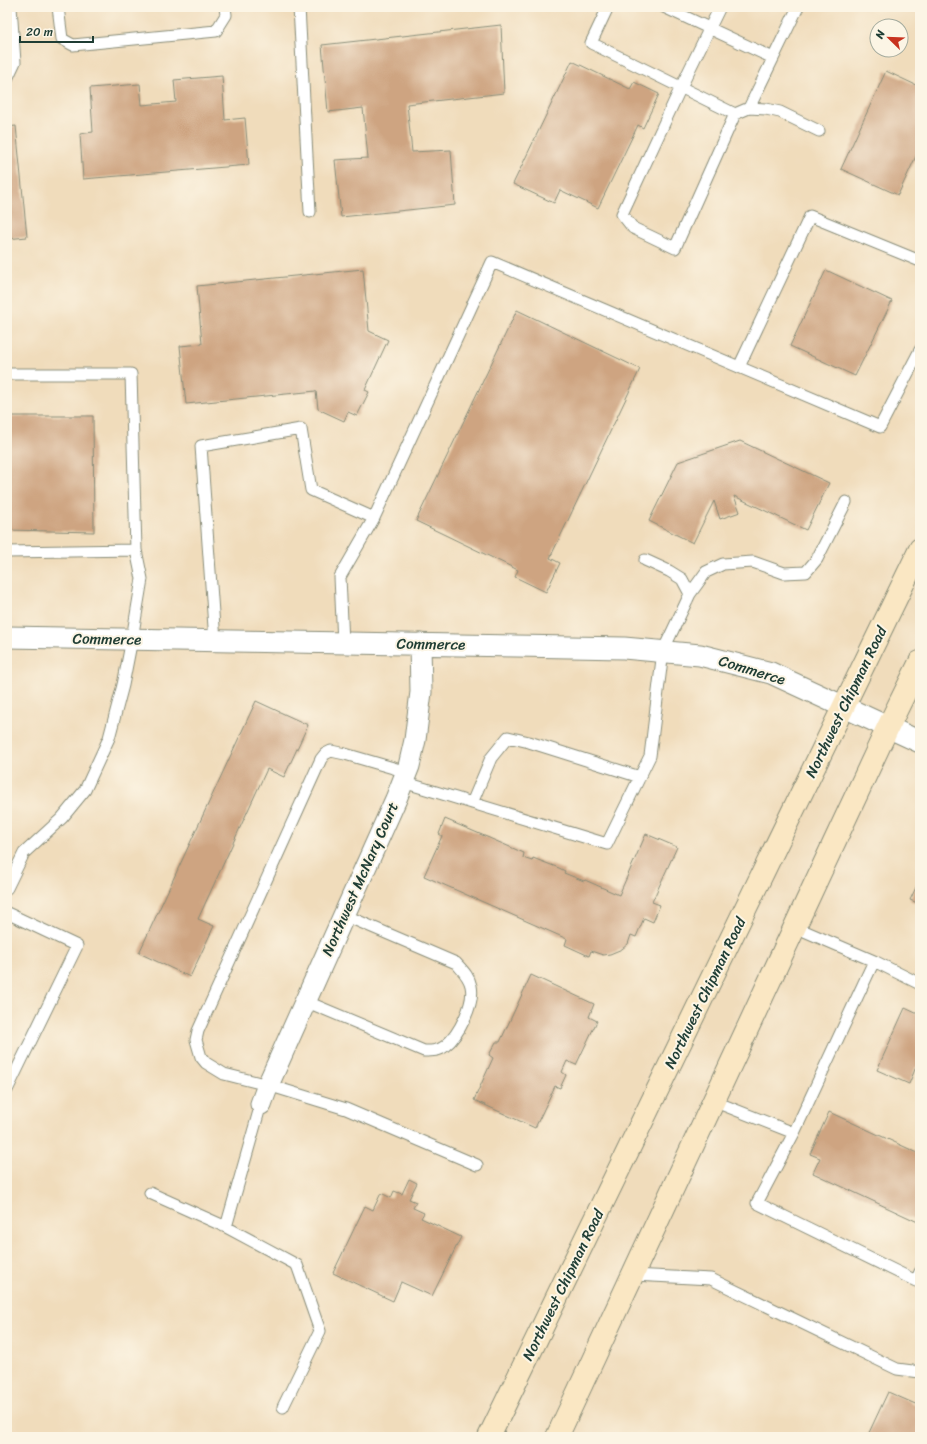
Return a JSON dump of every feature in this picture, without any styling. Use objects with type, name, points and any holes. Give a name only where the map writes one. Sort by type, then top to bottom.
[{"type":"main road","name":"Northwest Chipman Road","points":[[489,1437],[920,550]]},
{"type":"main road","points":[[557,1437],[888,727],[920,662]]},
{"type":"street","name":"Commerce","points":[[7,637],[624,648],[700,655],[771,673],[920,742]]},
{"type":"street","name":"Northwest McNary Court","points":[[261,1104],[268,1085],[405,777],[415,740],[421,692],[420,644]]},
{"type":"lane","points":[[7,79],[15,62],[11,7]]},
{"type":"lane","points":[[58,7],[62,38],[73,45],[216,31],[226,15],[225,7]]},
{"type":"lane","points":[[299,7],[310,212]]},
{"type":"lane","points":[[608,7],[591,43],[735,114]]},
{"type":"lane","points":[[664,7],[774,58]]},
{"type":"lane","points":[[720,7],[680,87],[622,214],[633,228],[674,248],[735,114],[749,108],[766,109],[780,112],[819,131]]},
{"type":"lane","points":[[749,108],[798,7]]},
{"type":"lane","points":[[739,367],[810,216],[920,261]]},
{"type":"lane","points":[[343,643],[340,577],[374,518],[492,262],[880,427],[920,350]]},
{"type":"lane","points":[[7,374],[131,374],[136,550],[142,579],[123,685],[109,738],[85,790],[62,818],[24,853],[7,888]]},
{"type":"lane","points":[[215,640],[201,446],[301,429],[311,490],[374,518]]},
{"type":"lane","points":[[477,1165],[346,1109],[268,1085],[224,1074],[206,1063],[198,1050],[196,1040],[198,1031],[321,759],[325,754],[331,751],[345,754],[472,803],[607,844],[650,756],[663,651],[690,594],[706,572],[723,564],[753,562],[784,573],[806,572],[817,559],[846,502]]},
{"type":"lane","points":[[7,552],[136,550]]},
{"type":"lane","points":[[646,560],[682,579],[690,594]]},
{"type":"lane","points":[[472,803],[491,758],[508,737],[530,742],[640,777]]},
{"type":"lane","points":[[7,913],[77,946],[7,1090]]},
{"type":"lane","points":[[305,1001],[424,1051],[435,1051],[445,1046],[456,1034],[468,1011],[471,997],[471,986],[467,974],[456,963],[344,915]]},
{"type":"lane","points":[[795,927],[874,961],[920,984]]},
{"type":"lane","points":[[874,961],[794,1133],[757,1203],[916,1280],[920,1272]]},
{"type":"lane","points":[[714,1101],[794,1133]]},
{"type":"lane","points":[[226,1227],[261,1104]]},
{"type":"lane","points":[[150,1194],[226,1227],[296,1265],[320,1331],[283,1407]]},
{"type":"lane","points":[[633,1275],[711,1279],[897,1370],[920,1372]]},
{"type":"building","points":[[501,25],[504,93],[407,104],[412,152],[451,150],[455,205],[341,217],[335,160],[368,158],[363,108],[328,112],[322,45]]},
{"type":"building","points":[[572,61],[630,89],[634,82],[659,94],[643,128],[638,125],[598,208],[560,190],[554,203],[513,184]]},
{"type":"building","points":[[886,71],[920,87],[920,156],[917,154],[898,195],[841,169]]},
{"type":"building","points":[[222,76],[225,120],[245,118],[249,165],[83,179],[80,134],[93,132],[90,88],[140,84],[142,105],[176,102],[174,80]]},
{"type":"building","points":[[16,126],[27,237],[7,239],[7,127]]},
{"type":"building","points":[[363,269],[369,331],[388,340],[365,390],[369,392],[357,416],[348,412],[344,421],[318,409],[316,391],[186,404],[180,346],[202,344],[197,286]]},
{"type":"building","points":[[826,270],[892,301],[855,376],[790,346]]},
{"type":"building","points":[[517,310],[640,369],[550,558],[560,563],[546,592],[515,577],[518,570],[416,521]]},
{"type":"building","points":[[7,416],[93,416],[94,532],[7,530]]},
{"type":"building","points":[[740,441],[829,483],[806,530],[734,496],[740,512],[720,519],[714,501],[693,543],[649,521],[678,462]]},
{"type":"building","points":[[256,701],[308,725],[284,777],[267,769],[198,919],[214,926],[190,977],[139,953]]},
{"type":"building","points":[[445,819],[524,853],[523,858],[532,861],[533,858],[559,868],[565,871],[564,873],[584,881],[585,880],[619,895],[646,834],[677,847],[652,902],[660,905],[653,922],[644,918],[636,937],[631,935],[628,944],[622,949],[603,955],[591,951],[589,956],[565,945],[567,939],[424,876],[442,836],[439,834]]},
{"type":"building","points":[[920,879],[920,904],[910,900]]},
{"type":"building","points":[[531,975],[594,1004],[589,1017],[597,1021],[576,1065],[567,1061],[562,1072],[566,1075],[560,1088],[555,1086],[535,1128],[474,1100],[493,1058],[489,1055],[496,1042],[500,1042]]},
{"type":"building","points":[[905,1008],[920,1015],[920,1069],[916,1067],[909,1084],[877,1070]]},
{"type":"building","points":[[829,1112],[920,1154],[920,1223],[813,1173],[820,1158],[810,1154]]},
{"type":"building","points":[[409,1179],[417,1183],[409,1199],[416,1202],[413,1208],[424,1213],[421,1218],[461,1237],[432,1296],[401,1282],[393,1301],[333,1273],[365,1206],[373,1210],[381,1193],[391,1198],[394,1191],[402,1194]]},
{"type":"building","points":[[888,1392],[920,1406],[920,1437],[867,1437]]}]
